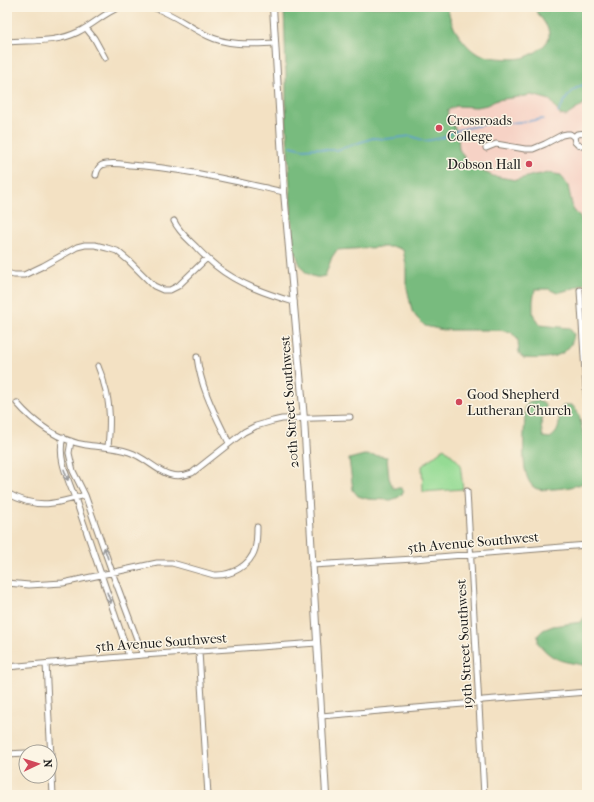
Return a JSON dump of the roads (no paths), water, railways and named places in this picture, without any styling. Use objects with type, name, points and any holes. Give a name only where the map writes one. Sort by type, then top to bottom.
[{"type":"street","points":[[7,42],[62,38],[70,36],[120,7]]},
{"type":"street","points":[[152,7],[165,12],[208,36],[226,42],[245,44],[275,43]]},
{"type":"street","name":"20th Street Southwest","points":[[273,7],[284,192],[304,419],[326,795]]},
{"type":"street","points":[[86,28],[106,58]]},
{"type":"street","points":[[574,137],[577,134],[587,133]]},
{"type":"street","points":[[486,148],[496,144],[533,149],[566,134],[570,134],[574,137],[575,142],[578,145],[583,146],[587,144]]},
{"type":"street","points":[[96,175],[97,169],[105,164],[138,165],[189,171],[284,192]]},
{"type":"street","points":[[174,221],[177,228],[216,267],[238,281],[294,302]]},
{"type":"street","points":[[7,273],[24,275],[77,247],[95,245],[117,251],[154,286],[163,290],[170,290],[178,286],[207,258]]},
{"type":"street","points":[[580,290],[587,407]]},
{"type":"street","points":[[197,357],[206,395],[229,443]]},
{"type":"street","points":[[98,366],[105,385],[109,408],[110,424],[108,447]]},
{"type":"street","points":[[17,403],[35,421],[48,430],[71,441],[85,445],[128,451],[141,457],[162,472],[171,476],[180,476],[192,473],[229,443],[250,429],[268,422],[282,419],[350,417]]},
{"type":"street","points":[[63,437],[61,445],[62,461],[65,472],[129,656]]},
{"type":"street","points":[[71,441],[69,453],[73,471],[85,495],[143,655]]},
{"type":"street","name":"19th Street Southwest","points":[[467,491],[484,795]]},
{"type":"street","points":[[7,494],[23,501],[39,504],[56,503],[85,495]]},
{"type":"street","points":[[7,583],[50,585],[78,581],[148,564],[166,562],[210,574],[228,574],[240,568],[251,557],[256,548],[257,527]]},
{"type":"street","name":"5th Avenue Southwest","points":[[312,564],[414,559],[587,545]]},
{"type":"street","name":"5th Avenue Southwest","points":[[7,667],[129,656],[317,643]]},
{"type":"street","points":[[199,652],[208,795]]},
{"type":"street","points":[[46,664],[51,744]]},
{"type":"street","points":[[322,716],[479,702],[483,700],[587,692]]},
{"type":"street","points":[[7,754],[18,753]]},
{"type":"street","points":[[52,784],[53,795]]},
{"type":"waterway","points":[[558,113],[569,95],[577,88],[587,84]]},
{"type":"waterway","points":[[500,124],[543,119]]},
{"type":"waterway","points":[[291,146],[303,149],[317,148],[337,150],[373,138],[386,139],[411,136],[425,141],[442,138],[458,130],[489,124]]},
{"type":"place","name":"Crossroads College","points":[[439,128]]},
{"type":"place","name":"Dobson Hall","points":[[529,164]]},
{"type":"place","name":"Good Shepherd Lutheran Church","points":[[459,402]]}]
